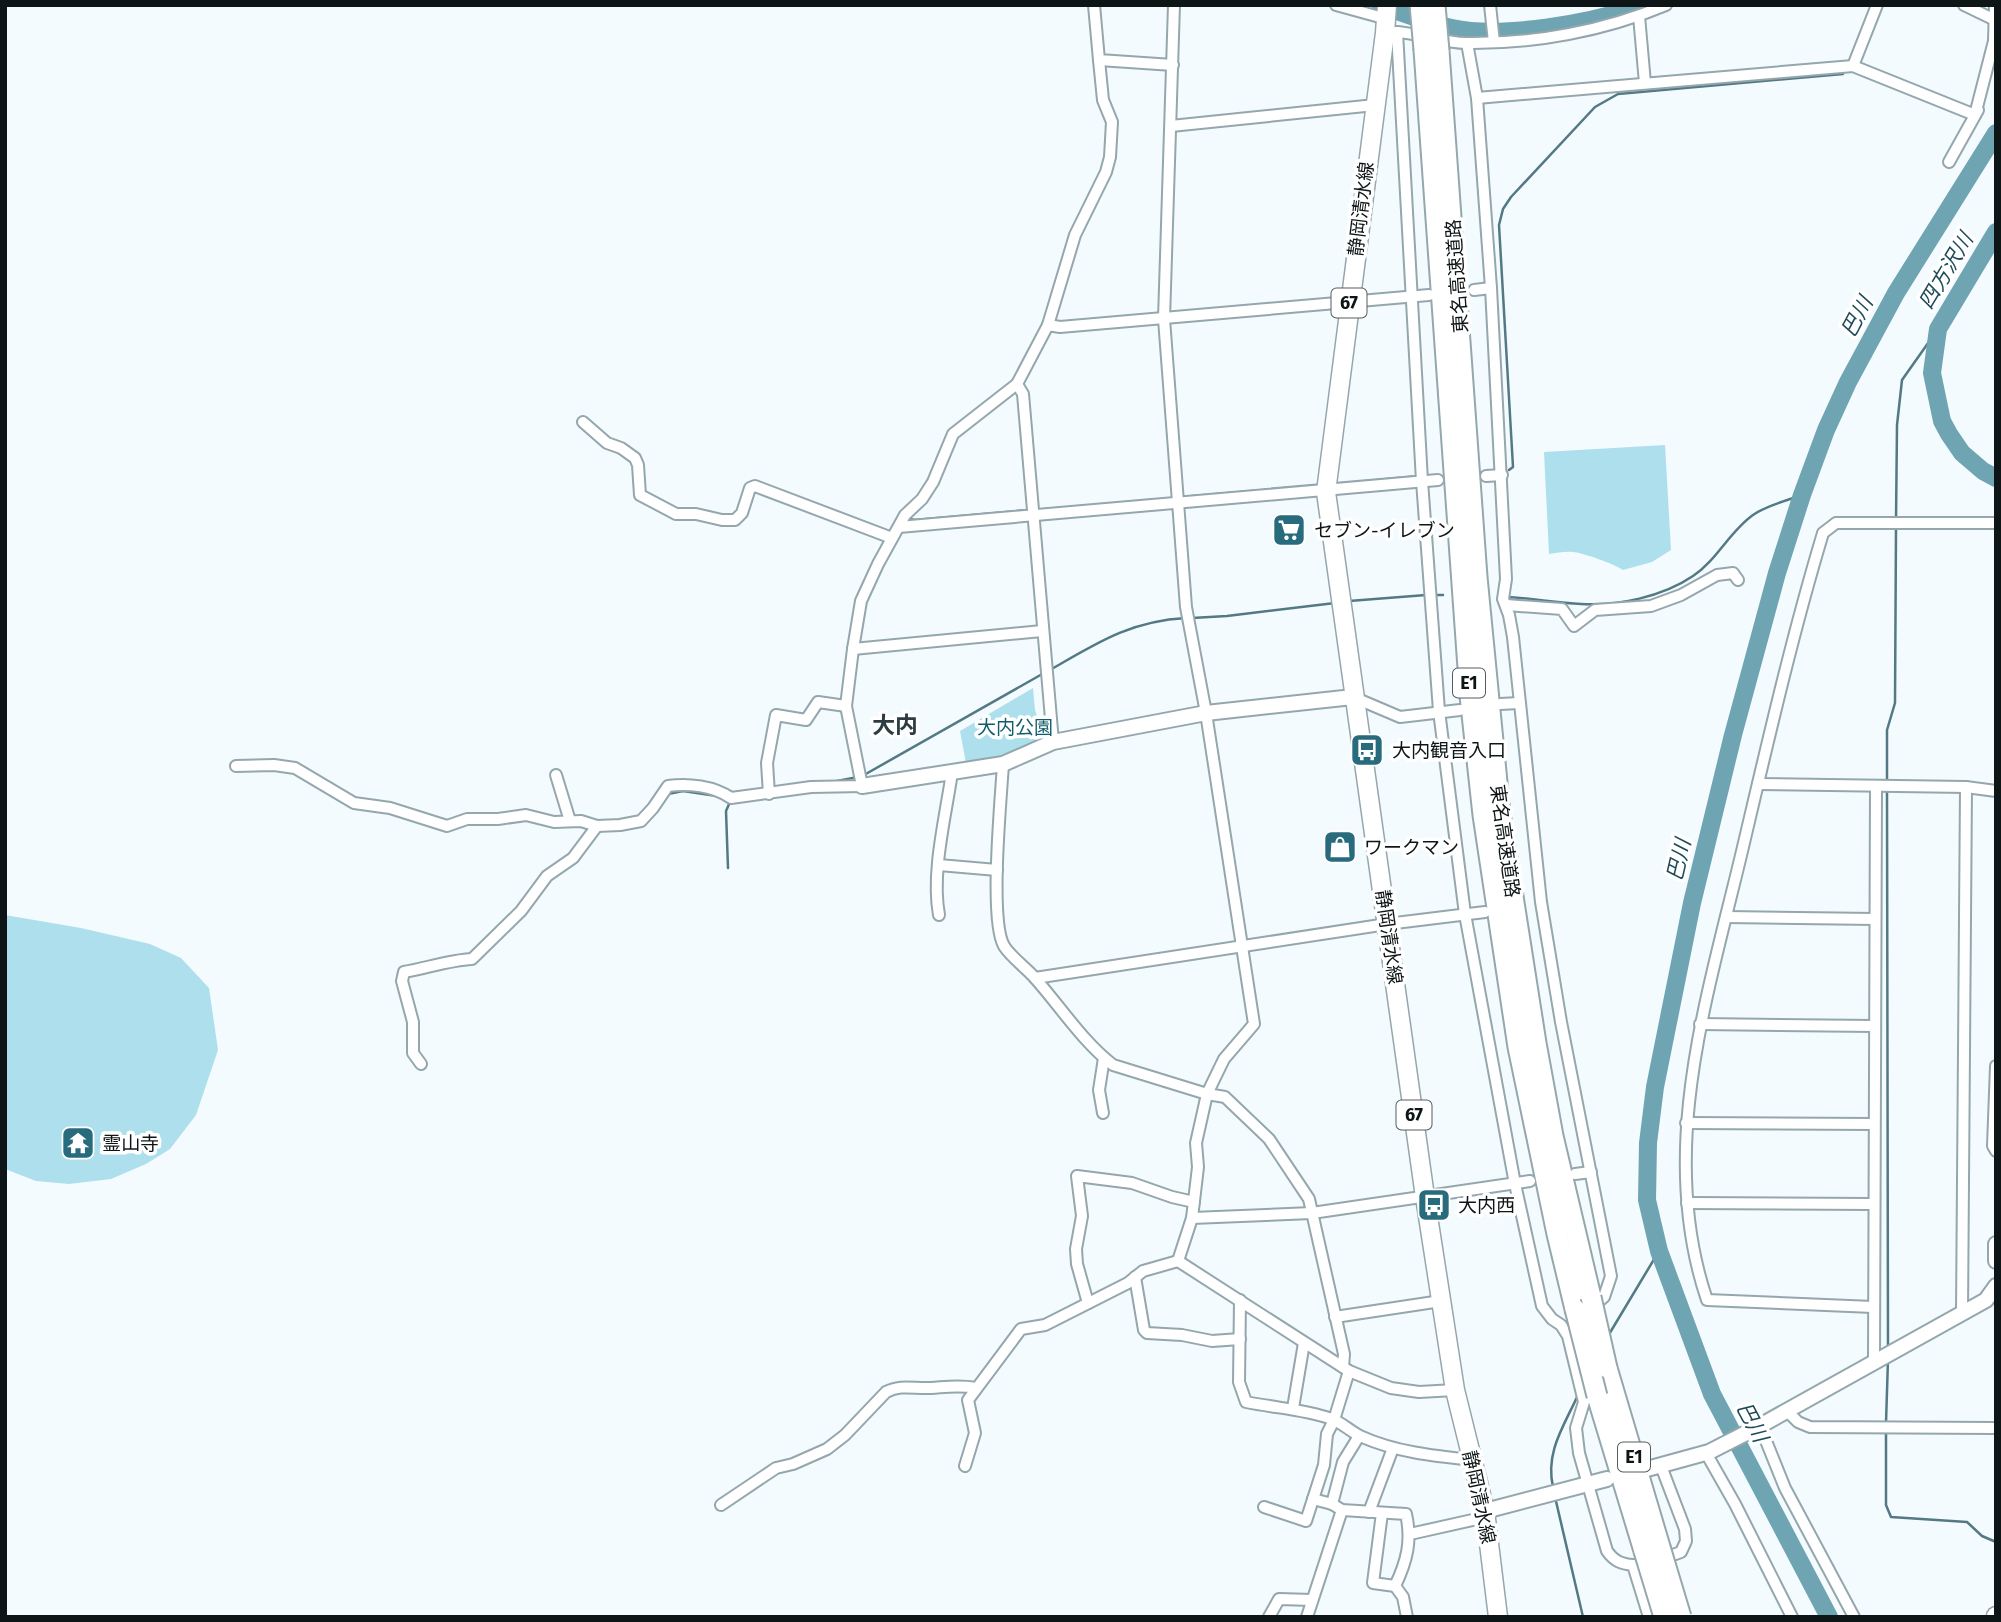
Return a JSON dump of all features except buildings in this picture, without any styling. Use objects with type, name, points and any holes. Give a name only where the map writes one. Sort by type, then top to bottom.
[{"type":"highway","name":"東名高速道路","points":[[1420,5],[1432,50],[1500,813],[1536,1044],[1553,1136],[1607,1368],[1646,1554],[1681,1617]]},
{"type":"highway","name":"東名高速道路","points":[[1435,5],[1432,50],[1469,696],[1483,815],[1518,1046],[1575,1309],[1590,1399],[1646,1554],[1664,1617]]},
{"type":"main road","name":"静岡清水線","points":[[1389,22],[1375,105],[1326,492],[1425,1197],[1455,1390],[1485,1514],[1498,1617]]},
{"type":"street","points":[[862,786],[846,706],[861,601],[905,515],[922,499],[933,482],[953,435],[1017,384],[1048,325],[1075,235],[1110,157],[1112,121],[1103,100],[1094,5]]},
{"type":"street","points":[[1174,5],[1164,319],[1186,607],[1206,713],[1254,1024],[1224,1059],[1207,1094],[1196,1143],[1198,1167],[1192,1218],[1178,1261]]},
{"type":"street","points":[[1336,5],[1444,42],[1467,43],[1539,39],[1602,27],[1666,5]]},
{"type":"street","points":[[1853,66],[1877,5]]},
{"type":"street","points":[[1964,5],[1995,20]]},
{"type":"street","points":[[1975,115],[1994,41],[1995,5]]},
{"type":"street","points":[[1491,6],[1494,42]]},
{"type":"street","points":[[1639,16],[1645,83]]},
{"type":"street","points":[[1389,22],[1412,297],[1439,711],[1465,914],[1515,1184],[1542,1306],[1568,1336],[1578,1376],[1590,1399],[1576,1437],[1607,1551],[1613,1559],[1622,1564],[1646,1554],[1673,1557],[1681,1552],[1686,1541],[1685,1529],[1654,1467],[1708,1452],[1758,1427],[1986,1300],[1996,1286]]},
{"type":"street","points":[[1467,43],[1477,98],[1502,475],[1505,597],[1513,637],[1541,902],[1611,1276],[1609,1286],[1599,1303],[1561,1325]]},
{"type":"street","points":[[1949,162],[1983,101],[1996,55]]},
{"type":"street","points":[[1099,60],[1172,65]]},
{"type":"street","points":[[1477,98],[1853,66],[1975,115]]},
{"type":"street","points":[[1171,126],[1375,105]]},
{"type":"street","points":[[1474,290],[1490,288]]},
{"type":"street","points":[[1048,325],[1060,327],[1164,319],[1429,295]]},
{"type":"street","points":[[1017,384],[1023,394],[1053,742]]},
{"type":"street","points":[[583,422],[607,443],[621,448],[635,458],[639,465],[640,495],[676,514],[735,520],[742,513],[750,488],[755,486],[892,538]]},
{"type":"street","points":[[1486,476],[1502,475]]},
{"type":"street","points":[[899,527],[1326,492],[1438,480]]},
{"type":"street","points":[[1873,1307],[1707,1300],[1690,1233],[1687,1203],[1686,1123],[1700,1024],[1780,688],[1824,533],[1836,523],[1996,523]]},
{"type":"street","points":[[1505,597],[1562,609],[1574,626],[1595,610],[1651,606],[1681,596],[1717,575],[1733,573],[1738,580]]},
{"type":"street","points":[[853,649],[1042,631]]},
{"type":"street","points":[[236,766],[274,765],[295,768],[354,803],[390,808],[447,825],[467,819],[526,815],[554,822],[581,821],[597,826],[640,821],[668,786],[696,786],[723,793],[731,798],[811,787],[862,786],[1003,764],[1053,742],[1206,713],[1353,697],[1400,717],[1460,710]]},
{"type":"street","points":[[769,794],[768,764],[776,715],[806,720],[818,702],[846,706]]},
{"type":"street","points":[[1500,704],[1519,703]]},
{"type":"street","points":[[1003,764],[997,870],[998,921],[1003,945],[1104,1058],[1123,1069],[1225,1097],[1259,1127],[1309,1199],[1346,1369],[1334,1420],[1327,1434],[1324,1465],[1306,1521],[1264,1507]]},
{"type":"street","points":[[939,915],[936,901],[939,865],[951,772]]},
{"type":"street","points":[[556,775],[569,821]]},
{"type":"street","points":[[1758,784],[1966,788],[1996,791]]},
{"type":"street","points":[[1874,1361],[1876,787]]},
{"type":"street","points":[[1962,1313],[1966,788]]},
{"type":"street","points":[[421,1064],[413,1053],[413,1022],[401,981],[404,972],[438,967],[454,959],[472,958],[521,911],[547,876],[573,858],[597,826]]},
{"type":"street","points":[[939,865],[997,870]]},
{"type":"street","points":[[1527,905],[1541,902]]},
{"type":"street","points":[[1035,978],[1387,924],[1485,912]]},
{"type":"street","points":[[1726,917],[1875,919]]},
{"type":"street","points":[[1700,1024],[1874,1026]]},
{"type":"street","points":[[1103,1113],[1099,1090],[1104,1058]]},
{"type":"street","points":[[1996,1066],[1993,1146],[1996,1151]]},
{"type":"street","points":[[1686,1123],[1874,1124]]},
{"type":"street","points":[[1574,1174],[1591,1172]]},
{"type":"street","points":[[1088,1303],[1077,1264],[1076,1249],[1082,1216],[1077,1176],[1132,1183],[1194,1202]]},
{"type":"street","points":[[1192,1218],[1312,1213],[1530,1181]]},
{"type":"street","points":[[1687,1203],[1873,1204]]},
{"type":"street","points":[[1996,1244],[1996,1261]]},
{"type":"street","points":[[965,1466],[975,1433],[968,1399],[1021,1329],[1045,1325],[1143,1271],[1178,1261],[1346,1369],[1391,1388],[1419,1392],[1455,1390]]},
{"type":"street","points":[[1135,1277],[1144,1330],[1147,1333],[1182,1335],[1212,1341],[1240,1339]]},
{"type":"street","points":[[1240,1300],[1240,1382],[1246,1402],[1293,1408],[1334,1420],[1359,1436],[1393,1448],[1472,1460]]},
{"type":"street","points":[[1335,1317],[1441,1301]]},
{"type":"street","points":[[1293,1408],[1304,1343]]},
{"type":"street","points":[[721,1505],[776,1468],[793,1464],[827,1449],[845,1435],[886,1392],[902,1387],[952,1385],[976,1388]]},
{"type":"street","points":[[1787,1411],[1798,1422],[1810,1427],[1996,1428]]},
{"type":"street","points":[[1758,1427],[1786,1488],[1854,1617]]},
{"type":"street","points":[[1307,1617],[1337,1507],[1343,1462],[1359,1436]]},
{"type":"street","points":[[1369,1512],[1393,1448]]},
{"type":"street","points":[[1708,1452],[1792,1617]]},
{"type":"street","points":[[1410,1534],[1607,1479]]},
{"type":"street","points":[[1313,1499],[1337,1507],[1406,1514],[1410,1534],[1406,1562],[1395,1586]]},
{"type":"street","points":[[1382,1513],[1373,1584],[1395,1586],[1403,1597],[1405,1615]]},
{"type":"street","points":[[1646,1554],[1649,1617]]},
{"type":"street","points":[[1269,1617],[1279,1599],[1312,1600]]},
{"type":"green space","points":[[1665,445],[1671,550],[1652,562],[1623,570],[1578,553],[1549,554],[1544,452]]},
{"type":"green space","name":"大内公園","points":[[1033,688],[1035,710],[1045,740],[1002,759],[966,763],[960,731]]},
{"type":"green space","points":[[5,915],[81,928],[150,944],[181,958],[209,988],[218,1050],[196,1115],[170,1149],[146,1164],[111,1179],[69,1184],[36,1181],[5,1169]]},
{"type":"waterway","points":[[1380,5],[1452,28],[1496,32],[1574,23],[1642,5]]},
{"type":"waterway","points":[[1509,470],[1513,467],[1499,225],[1503,209],[1511,197],[1595,107],[1618,94],[1843,74]]},
{"type":"waterway","name":"巴川","points":[[1829,1617],[1712,1394],[1659,1251],[1647,1200],[1648,1143],[1655,1087],[1692,903],[1733,735],[1777,573],[1802,495],[1826,430],[1848,382],[1896,293],[1996,133]]},
{"type":"waterway","name":"四方沢川","points":[[1996,232],[1938,329],[1932,373],[1942,421],[1949,434],[1962,453],[1996,478]]},
{"type":"waterway","points":[[1896,521],[1897,425],[1902,380],[1938,329]]},
{"type":"waterway","points":[[1335,484],[1419,476]]},
{"type":"waterway","points":[[1181,497],[1321,485]]},
{"type":"waterway","points":[[1506,597],[1595,604],[1625,602],[1654,595],[1681,583],[1702,569],[1753,515],[1802,495]]},
{"type":"waterway","points":[[1035,510],[1175,498]]},
{"type":"waterway","points":[[910,519],[1028,510]]},
{"type":"waterway","points":[[1887,782],[1887,730],[1895,703],[1896,527]]},
{"type":"waterway","points":[[1349,601],[1426,595]]},
{"type":"waterway","points":[[1433,595],[1443,595]]},
{"type":"waterway","points":[[1192,618],[1335,603]]},
{"type":"waterway","points":[[1050,670],[1115,635],[1148,624],[1186,618]]},
{"type":"waterway","points":[[864,775],[1044,673]]},
{"type":"waterway","points":[[837,781],[858,777]]},
{"type":"waterway","points":[[1887,789],[1888,1349]]},
{"type":"waterway","points":[[668,794],[683,791],[717,796]]},
{"type":"waterway","points":[[728,868],[726,811],[730,802]]},
{"type":"waterway","points":[[647,821],[661,805]]},
{"type":"waterway","points":[[1608,1336],[1659,1251]]},
{"type":"waterway","points":[[1886,1423],[1888,1359]]},
{"type":"waterway","points":[[1553,1487],[1551,1474],[1554,1451],[1578,1395]]},
{"type":"waterway","points":[[1886,1429],[1886,1505],[1891,1517],[1967,1522],[1982,1536],[1996,1542]]},
{"type":"waterway","points":[[1555,1497],[1583,1617]]},
{"type":"place","name":"セブン-イレブン","points":[[1289,530]]},
{"type":"place","name":"大内観音入口","points":[[1367,750]]},
{"type":"place","name":"ワークマン","points":[[1340,847]]},
{"type":"place","name":"霊山寺","points":[[78,1143]]},
{"type":"place","name":"大内西","points":[[1434,1205]]},
{"type":"district","name":"大内","points":[[895,725]]}]
